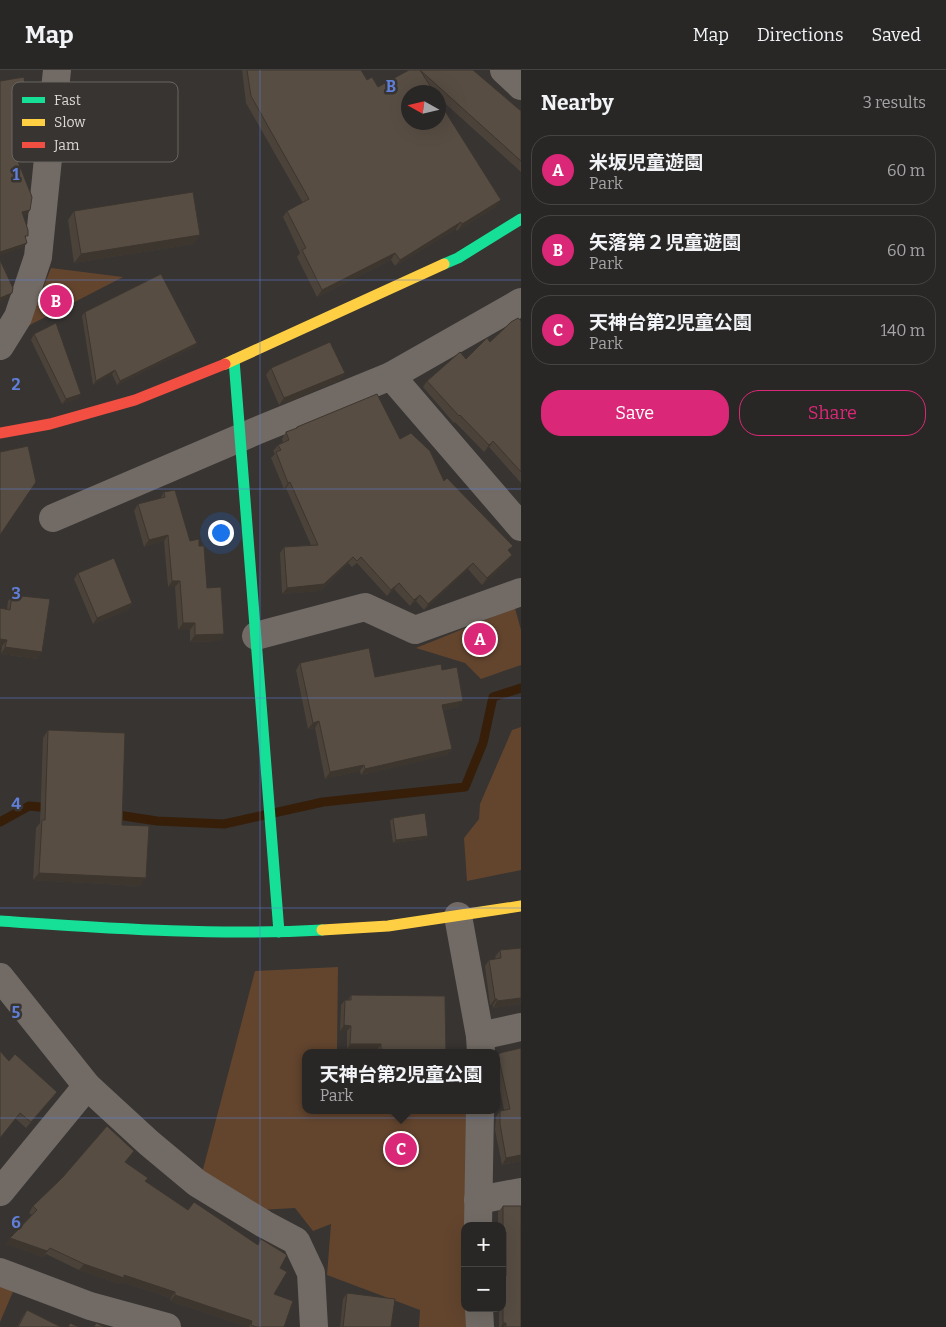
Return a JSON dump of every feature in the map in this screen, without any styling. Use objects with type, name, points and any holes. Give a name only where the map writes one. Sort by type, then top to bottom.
[{"type":"street","points":[[504,70],[521,86]]},
{"type":"street","points":[[0,346],[18,317],[38,257],[48,162]]},
{"type":"street","points":[[0,434],[50,424],[135,400],[234,360],[458,258],[521,219]]},
{"type":"street","points":[[53,518],[391,376],[521,302]]},
{"type":"street","points":[[234,360],[279,932]]},
{"type":"street","points":[[391,376],[521,527]]},
{"type":"street","points":[[256,636],[365,607],[415,630],[521,592]]},
{"type":"street","points":[[0,921],[153,931],[279,932],[388,926],[521,906]]},
{"type":"street","points":[[458,916],[480,1044],[521,1027]]},
{"type":"street","points":[[0,977],[87,1086],[149,1143],[197,1182],[264,1224],[296,1241],[311,1273],[314,1327]]},
{"type":"street","points":[[0,1192],[87,1086]]},
{"type":"street","points":[[480,1114],[478,1213],[521,1192]]},
{"type":"street","points":[[0,1272],[90,1306],[167,1327]]},
{"type":"street","points":[[480,1312],[480,1327]]},
{"type":"shaded area","points":[[51,268],[123,277],[28,326]]},
{"type":"shaded area","points":[[515,608],[521,630],[521,665],[481,679],[465,663],[416,648]]},
{"type":"shaded area","points":[[521,727],[521,870],[467,881],[464,838],[479,819],[480,804],[512,730]]},
{"type":"shaded area","points":[[338,967],[337,1049],[302,1049],[302,1114],[469,1114],[465,1222],[461,1222],[461,1312],[469,1312],[469,1327],[419,1327],[420,1310],[327,1275],[331,1224],[313,1231],[295,1208],[260,1210],[201,1177],[255,971]]},
{"type":"shaded area","points":[[0,1280],[15,1287],[0,1322]]},
{"type":"building","points":[[247,70],[361,70],[367,80],[372,77],[378,87],[409,70],[420,70],[430,85],[401,85],[401,130],[446,130],[446,113],[501,200],[462,224],[461,222],[400,260],[395,253],[322,290],[302,250],[306,248],[287,211],[309,199],[251,96]]},
{"type":"building","points":[[420,70],[473,70],[521,111],[521,161],[446,93],[446,85],[437,85]]},
{"type":"building","points":[[24,77],[25,82],[12,82],[12,162],[18,162],[32,197],[30,210],[22,212],[28,230],[28,236],[25,236],[27,243],[0,252],[0,81]]},
{"type":"building","points":[[193,192],[200,235],[81,254],[74,211]]},
{"type":"building","points":[[0,260],[13,288],[12,293],[0,298]]},
{"type":"building","points":[[161,274],[197,343],[120,381],[115,370],[96,381],[85,312]]},
{"type":"building","points":[[518,318],[521,321],[521,472],[493,441],[489,445],[459,416],[427,381],[460,352],[466,359],[487,338],[490,342],[511,322]]},
{"type":"building","points":[[56,323],[81,394],[66,399],[34,334]]},
{"type":"building","points":[[330,342],[345,373],[284,398],[271,368]]},
{"type":"building","points":[[377,394],[400,439],[411,433],[430,451],[444,481],[447,478],[513,546],[508,550],[512,555],[487,578],[473,563],[428,604],[420,595],[414,600],[399,583],[391,590],[361,557],[357,561],[353,557],[324,584],[287,588],[284,547],[318,545],[290,482],[288,483],[276,452],[281,450],[278,445],[289,440],[286,432]]},
{"type":"building","points":[[28,446],[36,482],[0,535],[0,452]]},
{"type":"building","points":[[175,490],[190,541],[199,539],[199,546],[204,546],[207,588],[221,587],[224,634],[195,635],[195,623],[183,623],[180,581],[172,581],[168,535],[149,540],[138,504],[165,497],[164,492]]},
{"type":"building","points":[[114,558],[132,603],[97,618],[78,573]]},
{"type":"building","points":[[12,595],[50,599],[42,652],[5,647],[7,640],[0,639],[0,608],[10,610]]},
{"type":"building","points":[[369,648],[375,677],[441,664],[442,670],[457,667],[463,701],[442,705],[452,749],[365,769],[364,765],[330,772],[319,721],[313,723],[300,663]]},
{"type":"building","points":[[48,730],[125,733],[122,825],[149,826],[146,878],[39,873],[42,820],[45,820]]},
{"type":"building","points":[[425,813],[428,836],[396,840],[393,818]]},
{"type":"building","points":[[521,948],[521,998],[497,1001],[495,999],[489,960],[501,958],[500,950]]},
{"type":"building","points":[[351,995],[445,996],[446,1049],[381,1049],[381,1044],[350,1044],[351,1026],[344,1025],[345,1000],[351,1000]]},
{"type":"building","points":[[521,1048],[521,1155],[506,1158],[500,1124],[500,1111],[510,1109],[500,1064],[500,1053]]},
{"type":"building","points":[[0,1051],[9,1061],[15,1054],[57,1092],[31,1122],[20,1113],[0,1138]]},
{"type":"building","points":[[107,1126],[134,1151],[125,1162],[148,1178],[145,1181],[188,1210],[194,1202],[258,1245],[261,1239],[287,1255],[280,1268],[287,1272],[274,1294],[293,1301],[284,1327],[256,1327],[251,1325],[252,1321],[175,1295],[175,1292],[124,1275],[124,1278],[84,1264],[50,1248],[47,1251],[10,1238],[37,1210],[33,1206],[62,1178]]},
{"type":"building","points":[[503,1206],[521,1206],[521,1327],[506,1327],[506,1323],[503,1323],[503,1312],[506,1312],[506,1222],[503,1222]]},
{"type":"building","points":[[347,1293],[395,1299],[391,1327],[343,1327]]},
{"type":"building","points":[[27,1310],[61,1327],[18,1327]]},
{"type":"building","points":[[70,1323],[79,1327],[68,1327]]},
{"type":"building","points":[[96,1323],[105,1327],[94,1327]]},
{"type":"waterway","points":[[111,814],[157,821],[224,824],[323,802],[465,787],[483,743],[493,697],[521,688]]},
{"type":"waterway","points":[[0,822],[29,806],[50,808]]},
{"type":"traffic: fast","points":[[444,264],[458,258],[521,219]]},
{"type":"traffic: fast","points":[[234,360],[279,932]]},
{"type":"traffic: fast","points":[[0,921],[201,932],[322,930]]},
{"type":"traffic: slow","points":[[225,364],[444,264]]},
{"type":"traffic: slow","points":[[322,930],[388,926],[521,906]]},
{"type":"traffic: jam","points":[[0,433],[50,424],[135,400],[225,364]]},
{"type":"place","name":"矢落第２児童遊園","points":[[56,301]]},
{"type":"place","name":"米坂児童遊園","points":[[480,639]]},
{"type":"place","name":"天神台第2児童公園","points":[[401,1149]]}]
